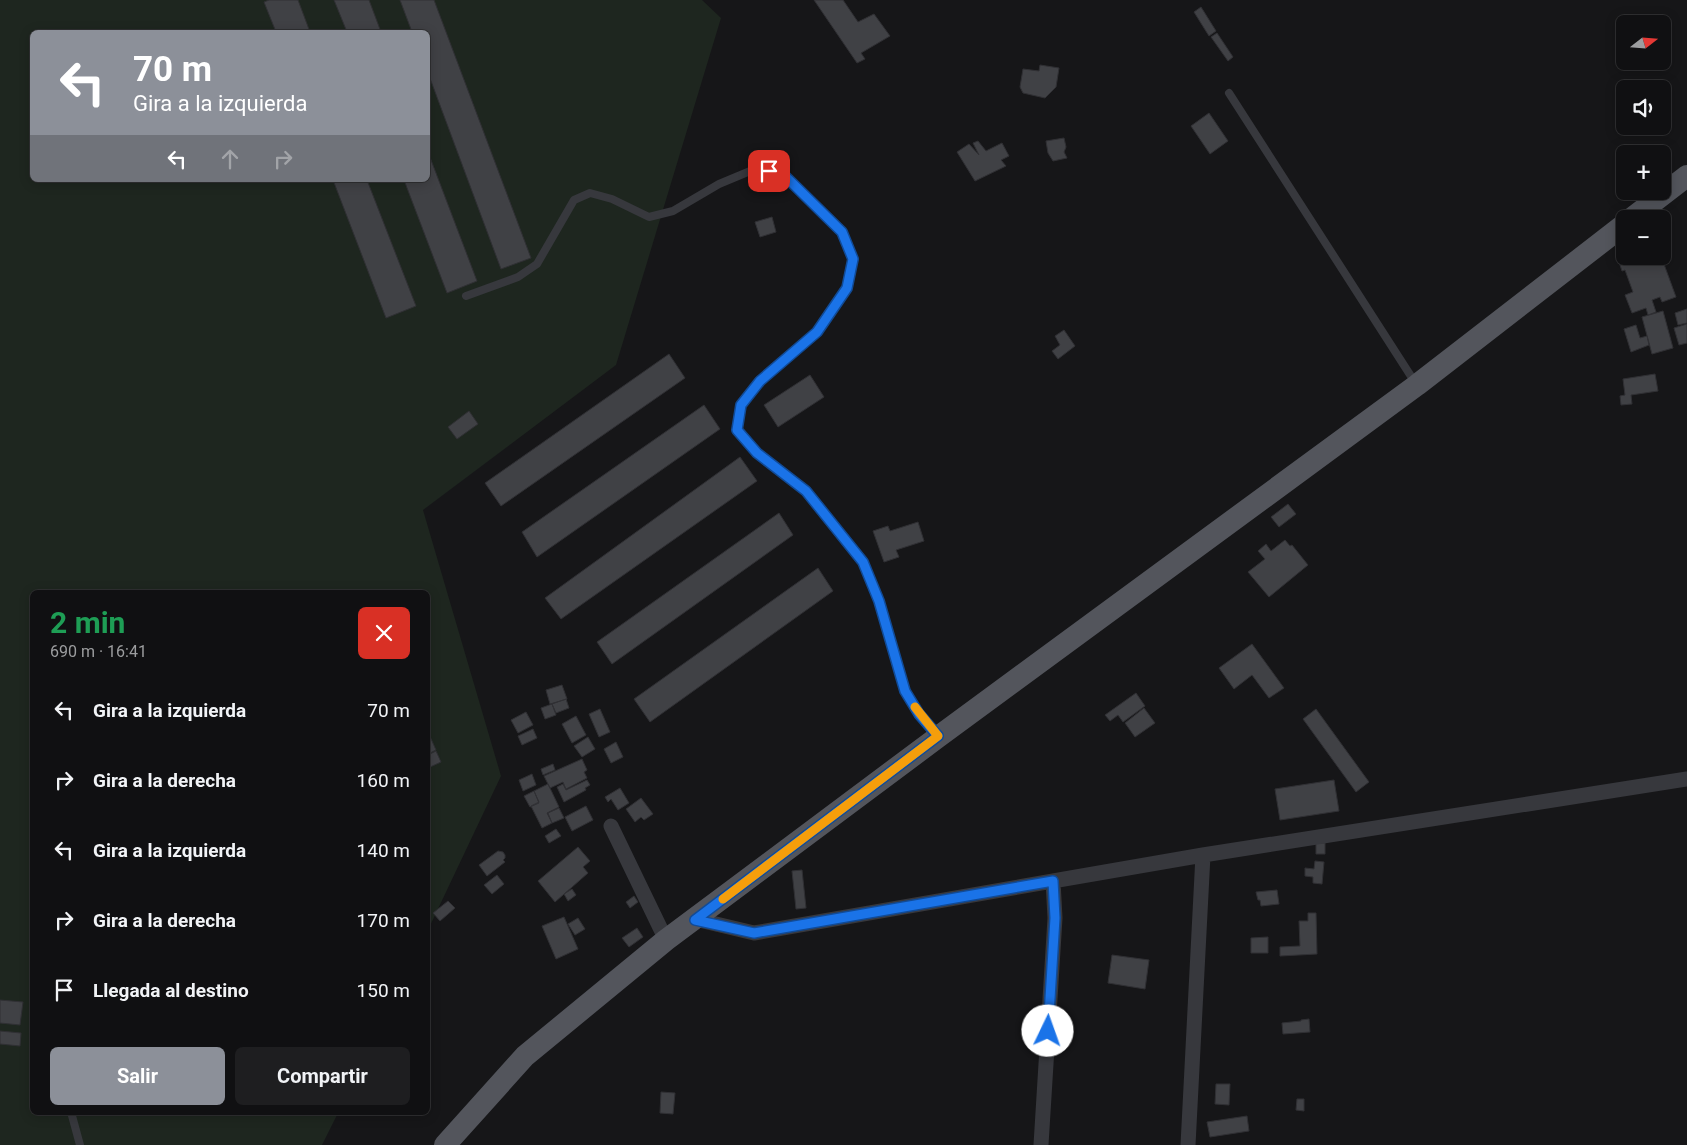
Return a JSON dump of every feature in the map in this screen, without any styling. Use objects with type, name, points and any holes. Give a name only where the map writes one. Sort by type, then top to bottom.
[{"type":"main road","points":[[1643,210],[1687,176]]},
{"type":"main road","points":[[445,1145],[525,1056],[666,940],[938,736],[1417,385],[1616,231]]},
{"type":"street","points":[[695,920],[754,933],[1203,855],[1687,779]]},
{"type":"street","points":[[611,826],[666,940]]},
{"type":"street","points":[[1188,1145],[1203,855]]},
{"type":"street","points":[[1041,1145],[1055,918],[1053,881]]},
{"type":"lane","points":[[1229,93],[1417,385]]},
{"type":"lane","points":[[466,296],[518,277],[537,264],[574,200],[582,196],[590,193],[612,199],[648,216],[673,211],[719,184],[754,169],[783,174],[842,232],[853,259],[847,288],[817,332],[760,381],[741,405],[737,430],[757,453],[806,491],[863,562],[879,601],[905,691],[919,714],[938,736]]},
{"type":"lane","points":[[72,1115],[80,1145]]},
{"type":"shaded area","points":[[0,0],[702,0],[721,18],[616,365],[423,510],[501,776],[430,926],[430,590],[30,590],[30,1115],[337,1115],[322,1145],[0,1145]]},
{"type":"building","points":[[269,0],[298,0],[309,30],[275,30],[264,2]]},
{"type":"building","points":[[334,0],[369,0],[380,30],[346,30]]},
{"type":"building","points":[[400,0],[434,0],[531,258],[501,269],[430,78],[430,30],[411,30]]},
{"type":"building","points":[[814,0],[843,0],[858,22],[874,14],[890,36],[861,53],[865,59],[857,63]]},
{"type":"building","points":[[1201,7],[1216,31],[1209,36],[1194,12]]},
{"type":"building","points":[[1217,33],[1233,57],[1228,61],[1211,37]]},
{"type":"building","points":[[1040,65],[1059,68],[1056,87],[1045,98],[1023,93],[1020,87],[1023,69],[1039,71]]},
{"type":"building","points":[[1209,113],[1228,141],[1210,154],[1191,126]]},
{"type":"building","points":[[1064,138],[1066,147],[1064,152],[1067,158],[1053,161],[1048,153],[1046,141]]},
{"type":"building","points":[[978,141],[986,151],[1002,143],[1009,156],[1001,160],[1006,166],[975,181],[957,152],[969,144],[979,155],[973,143]]},
{"type":"building","points":[[430,157],[477,281],[447,293],[405,182],[430,182]]},
{"type":"building","points":[[334,182],[368,182],[416,306],[386,318]]},
{"type":"building","points":[[772,217],[776,232],[760,237],[755,222]]},
{"type":"building","points":[[1620,265],[1664,265],[1676,297],[1662,302],[1660,297],[1652,300],[1656,312],[1648,315],[1646,308],[1632,313],[1625,295],[1633,292],[1625,270],[1622,271]]},
{"type":"building","points":[[1687,309],[1687,323],[1678,325],[1675,313]]},
{"type":"building","points":[[1663,311],[1673,348],[1652,354],[1642,317]]},
{"type":"building","points":[[1687,324],[1687,343],[1679,345],[1674,328]]},
{"type":"building","points":[[1636,325],[1640,338],[1647,336],[1649,345],[1631,352],[1624,329]]},
{"type":"building","points":[[1064,330],[1075,346],[1058,359],[1052,351],[1060,345],[1055,336]]},
{"type":"building","points":[[669,354],[685,378],[501,506],[485,483]]},
{"type":"building","points":[[1655,374],[1658,391],[1631,395],[1632,404],[1621,405],[1620,396],[1625,395],[1623,379]]},
{"type":"building","points":[[810,375],[824,397],[778,427],[764,405]]},
{"type":"building","points":[[704,405],[720,429],[537,557],[522,532]]},
{"type":"building","points":[[469,411],[478,424],[457,439],[448,427]]},
{"type":"building","points":[[740,457],[757,481],[561,619],[545,598]]},
{"type":"building","points":[[1288,504],[1296,514],[1279,527],[1271,517]]},
{"type":"building","points":[[779,513],[793,535],[612,664],[597,642]]},
{"type":"building","points":[[918,522],[924,541],[896,550],[899,557],[884,562],[873,531],[888,526],[890,531]]},
{"type":"building","points":[[1285,540],[1290,546],[1292,545],[1308,565],[1269,597],[1248,572],[1265,559],[1258,551],[1266,544],[1271,551]]},
{"type":"building","points":[[818,568],[833,591],[650,722],[634,699]]},
{"type":"building","points":[[1252,644],[1284,688],[1269,698],[1252,675],[1234,689],[1219,668]]},
{"type":"building","points":[[562,685],[567,699],[550,704],[546,690]]},
{"type":"building","points":[[1136,693],[1145,706],[1123,722],[1118,715],[1110,721],[1105,715]]},
{"type":"building","points":[[566,699],[569,708],[556,713],[552,704]]},
{"type":"building","points":[[552,704],[556,715],[545,719],[541,708]]},
{"type":"building","points":[[1144,708],[1155,723],[1135,737],[1125,723]]},
{"type":"building","points":[[600,709],[610,732],[599,737],[589,714]]},
{"type":"building","points":[[1316,709],[1369,782],[1356,792],[1303,719]]},
{"type":"building","points":[[526,712],[533,725],[518,733],[511,720]]},
{"type":"building","points":[[576,716],[586,735],[572,743],[562,724]]},
{"type":"building","points":[[533,729],[537,738],[522,745],[518,736]]},
{"type":"building","points":[[430,736],[436,750],[430,753]]},
{"type":"building","points":[[588,737],[595,749],[582,757],[574,746]]},
{"type":"building","points":[[616,742],[623,757],[611,763],[604,749]]},
{"type":"building","points":[[436,751],[441,762],[430,767],[430,754]]},
{"type":"building","points":[[582,759],[587,770],[584,772],[587,778],[566,789],[563,782],[550,788],[544,776]]},
{"type":"building","points":[[553,764],[555,770],[543,775],[541,769]]},
{"type":"building","points":[[532,774],[536,785],[523,791],[519,780]]},
{"type":"building","points":[[587,780],[590,785],[585,788],[586,790],[564,802],[557,787],[563,784],[566,790]]},
{"type":"building","points":[[1334,780],[1339,811],[1280,820],[1275,789]]},
{"type":"building","points":[[548,784],[559,807],[547,813],[552,823],[542,828],[531,806],[539,802],[534,791]]},
{"type":"building","points":[[620,788],[629,803],[618,810],[611,799],[608,802],[605,797]]},
{"type":"building","points":[[534,791],[539,803],[530,807],[524,796]]},
{"type":"building","points":[[641,798],[653,814],[644,820],[641,817],[635,822],[626,809]]},
{"type":"building","points":[[586,806],[593,820],[572,831],[565,817]]},
{"type":"building","points":[[559,808],[564,818],[552,823],[548,813]]},
{"type":"building","points":[[556,829],[561,836],[549,843],[545,836]]},
{"type":"building","points":[[1316,843],[1325,843],[1325,854],[1316,854]]},
{"type":"building","points":[[578,847],[590,861],[583,867],[588,873],[555,902],[538,881]]},
{"type":"building","points":[[498,851],[503,852],[505,855],[503,860],[505,862],[487,876],[479,865]]},
{"type":"building","points":[[1315,861],[1324,862],[1322,884],[1313,883],[1313,877],[1305,876],[1305,868],[1314,869]]},
{"type":"building","points":[[802,870],[806,908],[796,909],[792,871]]},
{"type":"building","points":[[497,875],[504,884],[492,894],[484,885]]},
{"type":"building","points":[[572,889],[576,895],[568,901],[564,894]]},
{"type":"building","points":[[1277,890],[1279,904],[1261,906],[1256,892]]},
{"type":"building","points":[[634,896],[638,902],[630,908],[626,902]]},
{"type":"building","points":[[448,901],[455,908],[440,921],[433,913]]},
{"type":"building","points":[[1308,913],[1316,913],[1317,954],[1280,956],[1280,947],[1300,946],[1299,921],[1308,921]]},
{"type":"building","points":[[564,917],[578,949],[556,959],[542,926]]},
{"type":"building","points":[[578,918],[585,929],[575,935],[568,924]]},
{"type":"building","points":[[637,928],[643,937],[629,947],[622,938]]},
{"type":"building","points":[[1268,937],[1268,953],[1251,953],[1251,938]]},
{"type":"building","points":[[1112,955],[1149,960],[1145,989],[1108,983]]},
{"type":"building","points":[[0,1000],[23,1002],[20,1025],[0,1023]]},
{"type":"building","points":[[1309,1019],[1310,1032],[1283,1034],[1282,1023]]},
{"type":"building","points":[[0,1031],[21,1033],[20,1046],[0,1044]]},
{"type":"building","points":[[1216,1084],[1230,1084],[1229,1105],[1215,1104]]},
{"type":"building","points":[[661,1092],[675,1093],[673,1114],[660,1113]]},
{"type":"building","points":[[1297,1099],[1304,1099],[1304,1111],[1296,1110]]},
{"type":"building","points":[[1247,1116],[1249,1131],[1210,1137],[1207,1122]]},
{"type":"slow traffic","points":[[723,899],[938,736],[915,707]]},
{"type":"route","points":[[769,171],[783,174],[842,232],[853,259],[847,288],[817,332],[760,381],[741,405],[737,430],[757,453],[806,491],[863,562],[879,601],[905,691],[919,714],[938,736],[695,920],[754,933],[1053,881],[1055,918],[1048,1031]]}]
